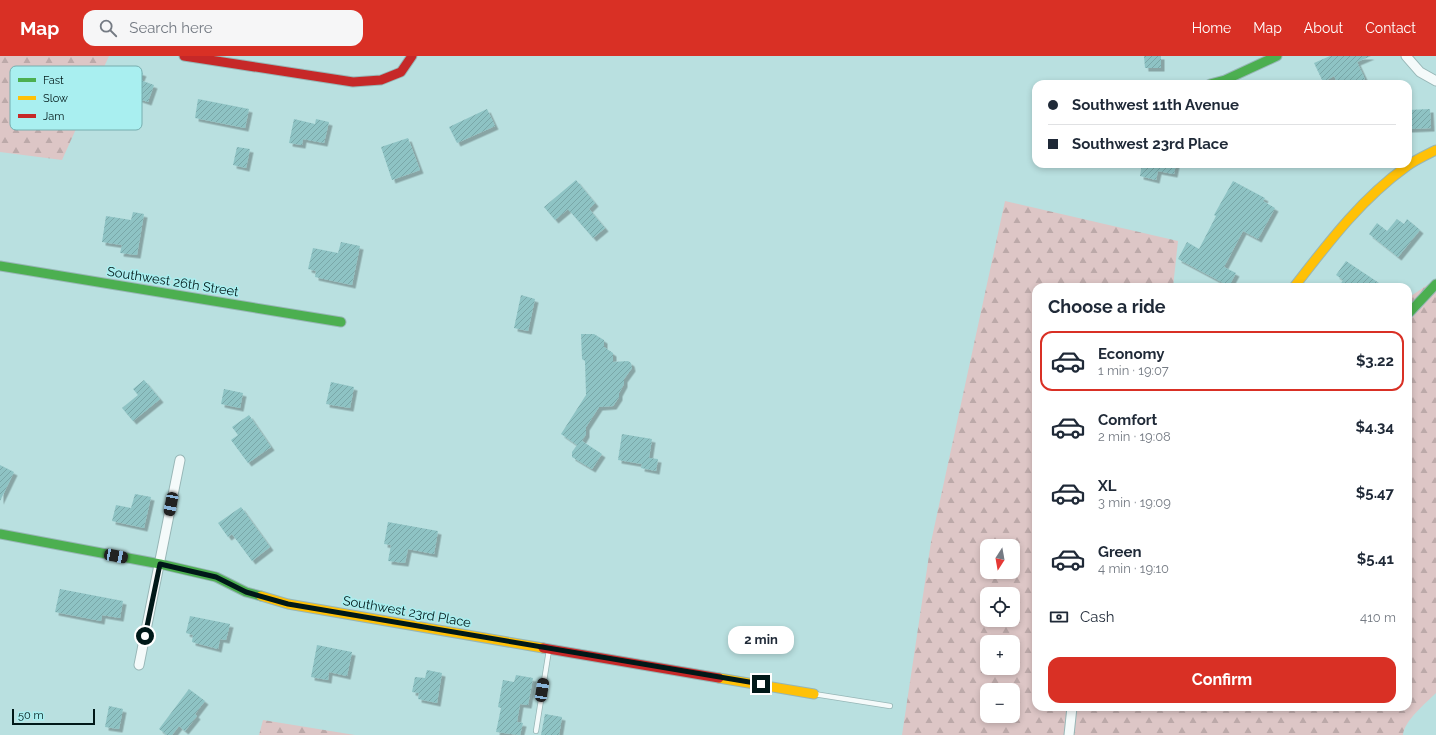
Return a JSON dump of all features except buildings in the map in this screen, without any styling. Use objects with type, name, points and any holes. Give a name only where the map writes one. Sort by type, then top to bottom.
[{"type":"street","points":[[184,56],[353,82],[381,80],[401,72],[412,56]]},
{"type":"street","points":[[1226,80],[1277,56]]},
{"type":"street","points":[[1406,56],[1420,72],[1436,81]]},
{"type":"street","points":[[1412,163],[1436,150]]},
{"type":"street","points":[[1297,283],[1328,243],[1365,201],[1405,168]]},
{"type":"street","name":"Southwest 26th Street","points":[[0,266],[341,322]]},
{"type":"street","points":[[1412,310],[1436,284]]},
{"type":"street","points":[[139,664],[180,460]]},
{"type":"street","name":"Southwest 23rd Place","points":[[0,534],[160,564],[216,577],[246,592],[288,604],[814,694]]},
{"type":"street","points":[[1069,735],[1072,711]]},
{"type":"lane","points":[[536,731],[549,648]]},
{"type":"lane","points":[[814,694],[890,706]]},
{"type":"green space","points":[[0,56],[109,56],[104,66],[10,66],[10,130],[76,130],[62,160],[0,152]]},
{"type":"green space","points":[[1005,201],[1178,241],[1173,283],[1032,283],[1032,711],[1412,711],[1412,295],[1436,279],[1436,693],[1411,718],[1404,730],[1403,735],[902,735],[931,542]]},
{"type":"green space","points":[[263,720],[355,735],[259,735]]},
{"type":"traffic: fast","points":[[1225,80],[1277,56]]},
{"type":"traffic: fast","points":[[0,266],[341,322]]},
{"type":"traffic: fast","points":[[1412,310],[1436,284]]},
{"type":"traffic: fast","points":[[0,534],[160,564],[216,577],[246,592],[261,596]]},
{"type":"traffic: slow","points":[[1412,163],[1436,150]]},
{"type":"traffic: slow","points":[[1297,283],[1346,222],[1360,207],[1390,179],[1405,168]]},
{"type":"traffic: slow","points":[[261,596],[288,604],[543,648]]},
{"type":"traffic: slow","points":[[719,678],[814,694]]},
{"type":"traffic: jam","points":[[184,56],[353,82],[381,80],[401,72],[412,56]]},
{"type":"traffic: jam","points":[[543,648],[719,678]]},
{"type":"route","points":[[145,636],[160,564],[216,577],[246,592],[288,604],[761,684]]}]
